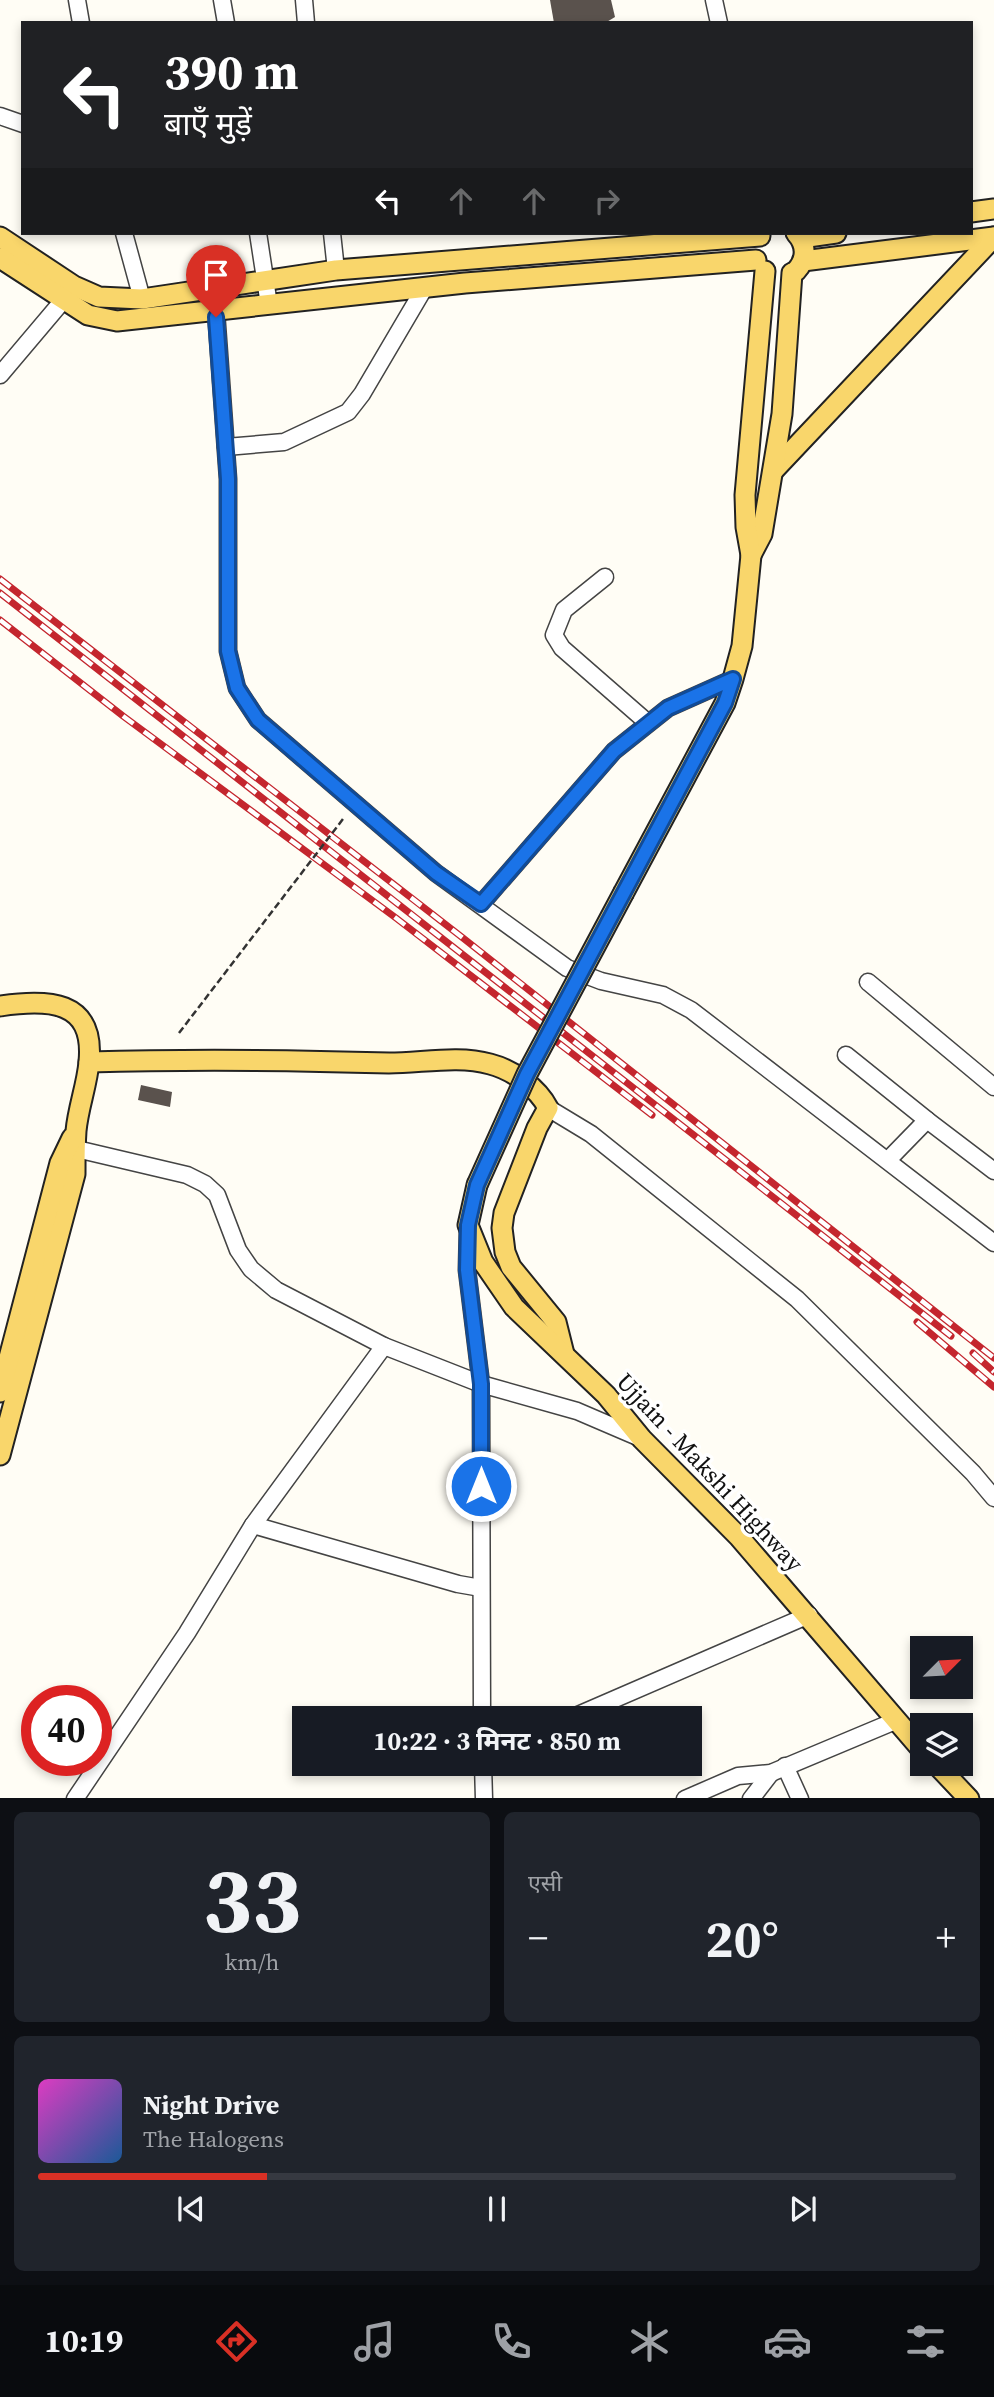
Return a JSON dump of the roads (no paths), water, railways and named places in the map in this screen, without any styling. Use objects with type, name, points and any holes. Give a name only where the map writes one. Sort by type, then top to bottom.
[{"type":"main road","points":[[973,212],[994,209]]},
{"type":"main road","points":[[0,258],[69,293],[142,299],[336,270],[750,235]]},
{"type":"main road","points":[[468,1225],[477,1185],[527,1074],[725,703],[733,679],[742,646],[751,555],[745,495],[760,266],[755,252],[762,235]]},
{"type":"main road","points":[[751,555],[762,534],[782,414],[798,267],[805,253],[799,235]]},
{"type":"main road","points":[[0,237],[69,293],[88,314],[117,321],[425,287],[760,266],[775,276],[798,267],[994,237]]},
{"type":"main road","points":[[773,471],[994,237]]},
{"type":"main road","points":[[0,1006],[31,1002],[55,1003],[72,1010],[82,1021],[87,1035],[89,1062],[73,1141],[75,1174],[0,1455]]},
{"type":"main road","points":[[89,1062],[201,1059],[411,1063],[476,1061],[499,1067],[540,1092],[548,1108],[504,1213],[502,1228],[505,1252],[511,1267],[556,1322],[564,1354]]},
{"type":"main road","points":[[0,1392],[60,1163],[73,1141]]},
{"type":"main road","name":"Ujjain - Makshi Highway","points":[[468,1225],[483,1262],[514,1307],[606,1395],[642,1439],[739,1537],[809,1615],[910,1737]]},
{"type":"main road","points":[[947,1776],[968,1798]]},
{"type":"street","points":[[77,0],[81,21]]},
{"type":"street","points":[[222,0],[226,21]]},
{"type":"street","points":[[304,0],[306,21]]},
{"type":"street","points":[[714,0],[719,21]]},
{"type":"street","points":[[0,116],[21,123]]},
{"type":"street","points":[[125,235],[142,299]]},
{"type":"street","points":[[258,235],[269,305]]},
{"type":"street","points":[[332,235],[336,270]]},
{"type":"street","points":[[226,447],[284,442],[348,412],[362,394],[425,287]]},
{"type":"street","points":[[0,375],[69,293]]},
{"type":"street","points":[[216,311],[226,447],[228,651],[237,688],[258,720],[436,873],[567,968],[601,981],[663,995],[691,1010],[994,1243]]},
{"type":"street","points":[[605,577],[564,610],[554,635],[562,648],[649,723]]},
{"type":"street","points":[[481,904],[614,751],[668,708],[733,679]]},
{"type":"street","points":[[868,982],[994,1087]]},
{"type":"street","points":[[846,1055],[994,1171]]},
{"type":"street","points":[[548,1108],[591,1134],[796,1299],[972,1472],[994,1498]]},
{"type":"street","points":[[888,1160],[927,1120]]},
{"type":"street","points":[[73,1141],[187,1175],[205,1184],[217,1195],[237,1250],[251,1269],[276,1290],[384,1346],[481,1384],[577,1411],[642,1439]]},
{"type":"street","points":[[468,1225],[467,1270],[481,1384],[482,1706]]},
{"type":"street","points":[[75,1798],[187,1633],[253,1525],[384,1346]]},
{"type":"street","points":[[253,1525],[458,1584],[481,1588]]},
{"type":"street","points":[[599,1706],[809,1615]]},
{"type":"street","points":[[685,1798],[738,1776],[778,1769],[895,1721]]},
{"type":"street","points":[[751,1798],[778,1769]]},
{"type":"street","points":[[778,1769],[800,1798]]},
{"type":"street","points":[[483,1776],[484,1798]]},
{"type":"railway","points":[[0,579],[463,938],[994,1358]]},
{"type":"railway","points":[[0,593],[951,1336]]},
{"type":"railway","points":[[0,620],[123,716],[396,918],[652,1115]]},
{"type":"railway","points":[[917,1322],[994,1387]]},
{"type":"railway","points":[[973,1353],[994,1372]]}]
